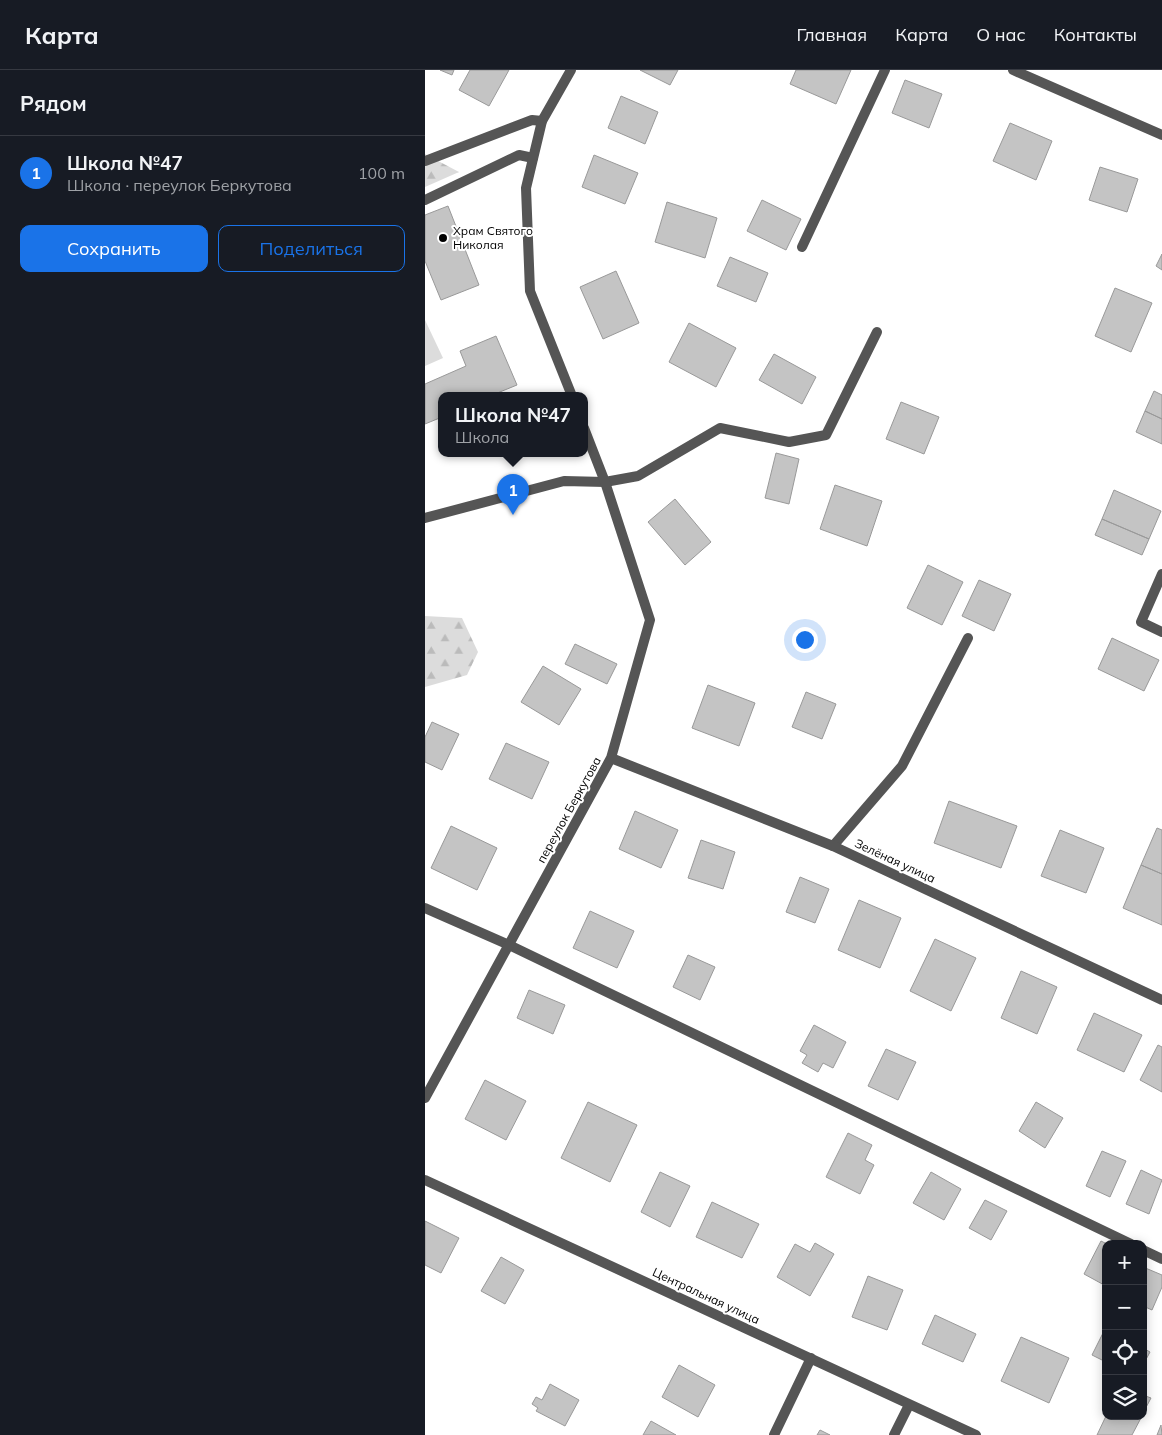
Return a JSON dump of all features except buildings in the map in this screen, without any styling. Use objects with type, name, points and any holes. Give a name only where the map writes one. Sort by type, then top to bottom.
[{"type":"street","points":[[570,392],[530,291],[526,188],[542,121],[571,70]]},
{"type":"street","points":[[802,246],[885,70]]},
{"type":"street","points":[[1013,70],[1162,135]]},
{"type":"street","points":[[425,161],[532,120],[542,121]]},
{"type":"street","points":[[425,200],[519,154],[533,158]]},
{"type":"street","points":[[425,518],[565,481],[605,482],[638,476],[720,428],[789,442],[826,435],[877,332]]},
{"type":"street","name":"переулок Беркутова","points":[[425,1098],[611,758],[650,620],[605,482],[588,438]]},
{"type":"street","points":[[1162,574],[1141,622],[1162,632]]},
{"type":"street","points":[[833,846],[902,766],[968,638]]},
{"type":"street","name":"Зелёная улица","points":[[611,758],[833,846],[1162,1000]]},
{"type":"street","points":[[425,908],[509,945],[1123,1240]]},
{"type":"street","name":"Центральная улица","points":[[425,1180],[976,1435]]},
{"type":"street","points":[[1147,1252],[1162,1259]]},
{"type":"street","points":[[774,1435],[811,1358]]},
{"type":"street","points":[[894,1435],[909,1405]]},
{"type":"green space","points":[[425,154],[459,172],[425,187]]},
{"type":"green space","points":[[425,320],[443,358],[425,366]]},
{"type":"green space","points":[[425,616],[462,618],[478,652],[467,675],[425,687]]},
{"type":"place","name":"Храм Святого Николая","points":[[443,238]]},
{"type":"place","name":"Школа №47","points":[[513,515]]}]
